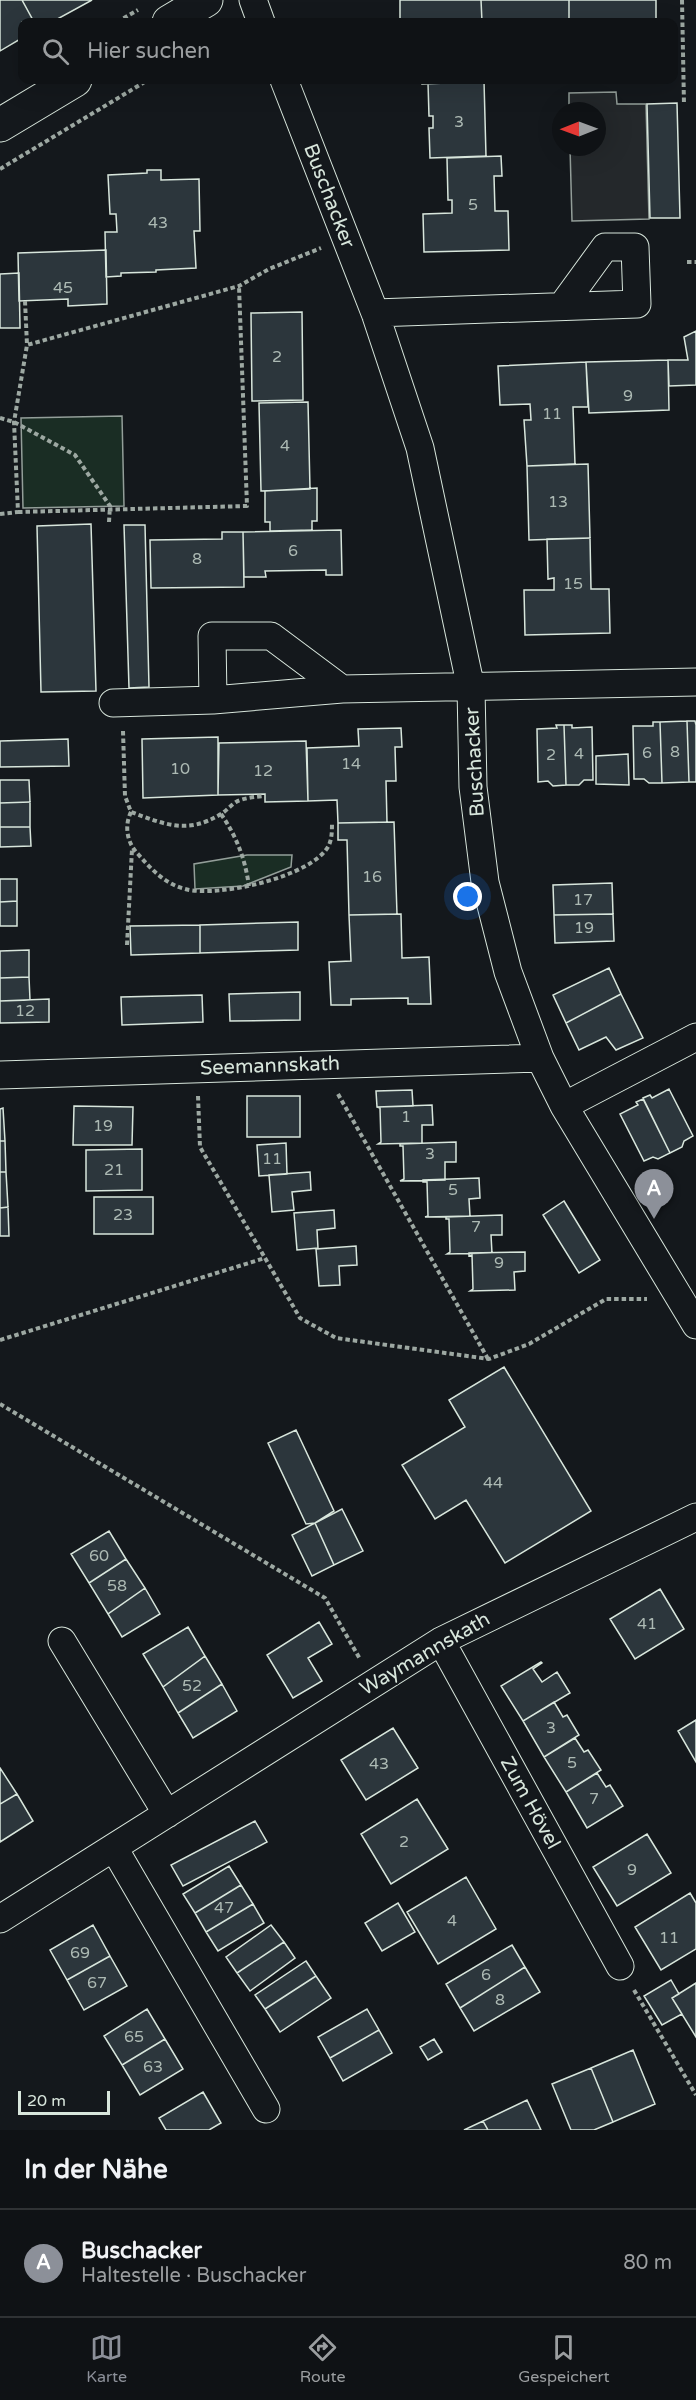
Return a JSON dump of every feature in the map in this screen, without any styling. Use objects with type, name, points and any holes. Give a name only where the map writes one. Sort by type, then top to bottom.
[{"type":"main road","points":[[156,15],[206,0]]},
{"type":"main road","points":[[0,125],[68,84]]},
{"type":"street","points":[[253,0],[260,18]]},
{"type":"street","name":"Buschacker","points":[[286,84],[375,313],[420,448],[471,688],[473,787],[485,882],[507,972],[540,1058],[564,1106],[696,1325]]},
{"type":"street","points":[[375,313],[562,306]]},
{"type":"street","points":[[213,700],[212,636],[271,636],[342,689]]},
{"type":"street","name":"Buschacker","points":[[117,703],[213,700],[342,689],[696,682]]},
{"type":"street","points":[[564,1106],[696,1037]]},
{"type":"street","name":"Seemannskath","points":[[0,1075],[540,1058]]},
{"type":"street","name":"Waymannskath","points":[[0,1919],[441,1641],[696,1517]]},
{"type":"street","points":[[62,1641],[167,1814]]},
{"type":"street","name":"Zum Hövel","points":[[441,1641],[620,1966]]},
{"type":"street","points":[[114,1848],[266,2109]]},
{"type":"path","points":[[682,0],[684,105]]},
{"type":"path","points":[[139,18],[156,15]]},
{"type":"path","points":[[0,170],[141,84]]},
{"type":"path","points":[[27,345],[238,286],[269,269],[346,238]]},
{"type":"path","points":[[687,262],[696,262]]},
{"type":"path","points":[[0,514],[248,506],[238,286]]},
{"type":"path","points":[[18,512],[14,422],[27,345],[25,301]]},
{"type":"path","points":[[0,418],[14,422],[75,455],[110,509],[109,522]]},
{"type":"path","points":[[117,703],[125,796],[131,812],[153,822],[173,826],[196,824],[221,814],[237,801],[263,795]]},
{"type":"path","points":[[127,945],[132,848],[126,821],[131,812]]},
{"type":"path","points":[[221,814],[233,831],[242,851],[249,886]]},
{"type":"path","points":[[132,848],[160,877],[169,883],[184,889],[202,892],[226,891],[249,886],[309,864],[328,846],[332,822]]},
{"type":"path","points":[[322,1065],[489,1359]]},
{"type":"path","points":[[197,1069],[200,1147],[300,1318],[336,1338],[489,1359],[529,1344],[606,1299],[679,1298]]},
{"type":"path","points":[[0,1340],[265,1257]]},
{"type":"path","points":[[0,1404],[325,1598],[374,1682]]},
{"type":"path","points":[[620,1966],[696,2095]]},
{"type":"green space","points":[[122,416],[124,506],[23,508],[21,418]]},
{"type":"green space","points":[[247,855],[292,855],[291,867],[243,886],[195,889],[194,864]]},
{"type":"shaded area","points":[[616,92],[617,104],[646,104],[649,219],[572,221],[570,156],[606,156],[606,102],[569,102],[569,93]]},
{"type":"building","points":[[0,0],[22,0],[32,18],[18,18],[18,40],[0,51]]},
{"type":"building","points":[[22,0],[92,0],[59,18],[32,18]]},
{"type":"building","points":[[400,0],[481,0],[482,18],[400,18]]},
{"type":"building","points":[[481,0],[569,0],[569,18],[482,18]]},
{"type":"building","points":[[569,0],[656,0],[656,18],[569,18]]},
{"type":"building","points":[[428,84],[484,84],[486,156],[430,158],[429,128],[433,128],[433,116],[429,116]]},
{"type":"building","points":[[677,103],[680,218],[650,218],[647,104]]},
{"type":"building","points":[[501,156],[502,176],[494,176],[495,211],[508,211],[509,250],[424,252],[423,214],[452,213],[452,200],[448,200],[447,158]]},
{"type":"building","points":[[147,170],[161,170],[161,180],[199,179],[200,231],[194,231],[196,268],[121,273],[121,276],[106,277],[105,232],[117,232],[116,214],[110,214],[108,175],[147,173]]},
{"type":"building","points":[[106,250],[107,304],[68,306],[68,299],[19,301],[18,253]]},
{"type":"building","points":[[19,273],[20,328],[0,328],[0,274]]},
{"type":"building","points":[[302,312],[303,400],[252,401],[251,313]]},
{"type":"building","points":[[696,331],[696,385],[669,386],[668,360],[688,360],[684,337]]},
{"type":"building","points":[[668,360],[669,410],[589,413],[586,362]]},
{"type":"building","points":[[586,362],[588,407],[573,407],[575,464],[527,466],[524,420],[531,420],[530,404],[500,405],[498,366]]},
{"type":"building","points":[[308,402],[310,489],[261,491],[259,403]]},
{"type":"building","points":[[588,464],[590,538],[529,540],[527,466]]},
{"type":"building","points":[[317,488],[317,521],[312,521],[312,530],[270,531],[270,522],[265,522],[265,491]]},
{"type":"building","points":[[91,524],[96,691],[41,692],[37,526]]},
{"type":"building","points":[[124,525],[145,525],[149,687],[129,688]]},
{"type":"building","points":[[341,530],[342,575],[326,575],[326,570],[265,571],[266,577],[244,577],[243,532]]},
{"type":"building","points":[[222,532],[243,532],[244,587],[151,588],[150,540],[222,539]]},
{"type":"building","points":[[590,538],[591,589],[609,589],[610,633],[525,635],[524,590],[554,590],[554,578],[548,579],[547,539]]},
{"type":"building","points":[[687,721],[689,782],[662,783],[660,722]]},
{"type":"building","points":[[687,721],[695,721],[696,725],[696,782],[689,782]]},
{"type":"building","points":[[653,722],[660,722],[662,783],[649,783],[644,779],[634,779],[633,726],[653,726]]},
{"type":"building","points":[[556,725],[564,725],[566,785],[553,786],[548,781],[538,782],[537,729],[557,728]]},
{"type":"building","points":[[564,725],[572,725],[572,728],[592,727],[593,780],[584,780],[579,785],[566,785]]},
{"type":"building","points":[[401,728],[402,747],[395,747],[396,781],[386,781],[387,822],[338,823],[337,800],[308,801],[307,748],[359,746],[358,729]]},
{"type":"building","points":[[218,737],[218,795],[143,798],[142,739]]},
{"type":"building","points":[[68,739],[69,766],[0,767],[0,741]]},
{"type":"building","points":[[306,741],[308,801],[265,802],[265,794],[218,795],[219,743]]},
{"type":"building","points":[[628,754],[629,785],[596,784],[596,756]]},
{"type":"building","points":[[0,780],[29,780],[30,802],[0,803]]},
{"type":"building","points":[[30,802],[30,827],[0,827],[0,803]]},
{"type":"building","points":[[394,822],[397,914],[349,915],[347,840],[338,840],[338,823]]},
{"type":"building","points":[[0,827],[30,827],[31,846],[0,847]]},
{"type":"building","points":[[0,879],[17,879],[17,901],[0,902]]},
{"type":"building","points":[[612,883],[613,914],[554,915],[553,885]]},
{"type":"building","points":[[17,901],[17,926],[0,926],[0,902]]},
{"type":"building","points":[[401,914],[402,958],[429,957],[431,1004],[408,1004],[408,998],[351,999],[351,1005],[331,1005],[329,962],[351,961],[349,915]]},
{"type":"building","points":[[613,914],[614,941],[555,943],[554,915]]},
{"type":"building","points":[[298,922],[298,950],[200,953],[200,925]]},
{"type":"building","points":[[200,925],[200,953],[131,955],[130,926]]},
{"type":"building","points":[[29,950],[29,977],[0,978],[0,951]]},
{"type":"building","points":[[609,968],[621,994],[566,1023],[553,995]]},
{"type":"building","points":[[29,977],[30,1000],[0,1001],[0,978]]},
{"type":"building","points":[[300,992],[300,1020],[230,1021],[229,994]]},
{"type":"building","points":[[621,994],[643,1038],[616,1050],[606,1037],[579,1050],[566,1023]]},
{"type":"building","points":[[202,995],[203,1022],[122,1025],[121,997]]},
{"type":"building","points":[[49,999],[49,1022],[0,1023],[0,1001]]},
{"type":"building","points":[[669,1089],[693,1136],[684,1141],[682,1147],[670,1153],[643,1098],[650,1095],[652,1098]]},
{"type":"building","points":[[412,1090],[413,1106],[377,1107],[376,1091]]},
{"type":"building","points":[[247,1096],[300,1096],[300,1137],[247,1137]]},
{"type":"building","points":[[643,1099],[670,1153],[658,1159],[653,1157],[644,1161],[620,1114],[638,1105],[636,1102]]},
{"type":"building","points":[[432,1105],[433,1125],[422,1125],[422,1143],[378,1144],[381,1142],[380,1108],[377,1107]]},
{"type":"building","points":[[74,1106],[133,1107],[132,1145],[73,1145]]},
{"type":"building","points":[[3,1108],[5,1141],[0,1141],[0,1109]]},
{"type":"building","points":[[0,1141],[5,1141],[6,1172],[0,1172]]},
{"type":"building","points":[[456,1142],[456,1162],[445,1162],[445,1180],[400,1181],[404,1179],[403,1146],[400,1144]]},
{"type":"building","points":[[286,1143],[287,1174],[259,1176],[257,1145]]},
{"type":"building","points":[[142,1149],[142,1190],[86,1191],[86,1150]]},
{"type":"building","points":[[0,1172],[6,1172],[8,1207],[0,1208]]},
{"type":"building","points":[[310,1172],[311,1190],[292,1192],[294,1210],[272,1212],[269,1175]]},
{"type":"building","points":[[479,1178],[480,1198],[469,1199],[470,1216],[425,1217],[428,1216],[427,1182],[423,1180]]},
{"type":"building","points":[[94,1197],[153,1197],[153,1234],[94,1234]]},
{"type":"building","points":[[564,1201],[600,1260],[579,1273],[543,1215]]},
{"type":"building","points":[[8,1207],[9,1236],[0,1236],[0,1208]]},
{"type":"building","points":[[334,1210],[335,1228],[317,1230],[318,1248],[297,1250],[294,1213]]},
{"type":"building","points":[[502,1215],[502,1235],[491,1235],[492,1253],[447,1254],[450,1252],[449,1219],[446,1217]]},
{"type":"building","points":[[356,1246],[357,1265],[339,1266],[340,1285],[319,1286],[316,1249]]},
{"type":"building","points":[[525,1252],[525,1271],[514,1272],[515,1290],[470,1291],[473,1289],[472,1255],[469,1256],[469,1253]]},
{"type":"building","points":[[504,1367],[591,1511],[505,1563],[466,1500],[435,1519],[402,1465],[465,1427],[449,1400]]},
{"type":"building","points":[[296,1430],[334,1511],[315,1523],[306,1524],[268,1443]]},
{"type":"building","points":[[342,1509],[363,1551],[334,1565],[315,1523]]},
{"type":"building","points":[[315,1523],[334,1565],[312,1576],[292,1535]]},
{"type":"building","points":[[109,1531],[126,1559],[89,1583],[71,1554]]},
{"type":"building","points":[[126,1559],[145,1588],[108,1614],[89,1583]]},
{"type":"building","points":[[145,1588],[160,1614],[122,1637],[108,1614]]},
{"type":"building","points":[[660,1589],[684,1629],[635,1659],[610,1619]]},
{"type":"building","points":[[319,1622],[332,1644],[308,1658],[322,1681],[293,1698],[267,1655]]},
{"type":"building","points":[[188,1627],[205,1656],[163,1687],[143,1654]]},
{"type":"building","points":[[205,1656],[222,1684],[178,1713],[163,1687]]},
{"type":"building","points":[[541,1662],[533,1669],[542,1682],[557,1672],[570,1693],[523,1721],[501,1686]]},
{"type":"building","points":[[222,1684],[237,1711],[193,1738],[178,1713]]},
{"type":"building","points":[[554,1702],[563,1717],[567,1715],[579,1735],[544,1757],[523,1721]]},
{"type":"building","points":[[696,1720],[696,1762],[678,1731]]},
{"type":"building","points":[[393,1728],[418,1768],[366,1800],[341,1760]]},
{"type":"building","points":[[575,1738],[584,1752],[588,1750],[601,1770],[566,1792],[544,1757]]},
{"type":"building","points":[[0,1768],[17,1794],[0,1804]]},
{"type":"building","points":[[597,1773],[606,1787],[610,1785],[623,1806],[587,1828],[566,1792]]},
{"type":"building","points":[[17,1794],[33,1821],[0,1842],[0,1804]]},
{"type":"building","points":[[417,1799],[448,1849],[391,1884],[361,1834]]},
{"type":"building","points":[[255,1821],[267,1842],[183,1886],[171,1865]]},
{"type":"building","points":[[647,1834],[671,1873],[617,1906],[593,1867]]},
{"type":"building","points":[[229,1866],[241,1885],[195,1913],[183,1894]]},
{"type":"building","points":[[466,1877],[496,1929],[438,1964],[407,1912]]},
{"type":"building","points":[[241,1885],[253,1904],[206,1932],[195,1913]]},
{"type":"building","points":[[690,1893],[696,1903],[696,1949],[661,1970],[635,1927]]},
{"type":"building","points":[[398,1903],[415,1932],[382,1951],[365,1923]]},
{"type":"building","points":[[253,1904],[264,1923],[218,1951],[206,1932]]},
{"type":"building","points":[[93,1925],[110,1956],[67,1980],[50,1950]]},
{"type":"building","points":[[271,1925],[284,1942],[237,1973],[226,1957]]},
{"type":"building","points":[[284,1942],[295,1958],[250,1991],[237,1973]]},
{"type":"building","points":[[512,1945],[525,1967],[460,2008],[446,1984]]},
{"type":"building","points":[[110,1956],[127,1986],[84,2010],[67,1980]]},
{"type":"building","points":[[306,1961],[316,1976],[265,2009],[255,1995]]},
{"type":"building","points":[[525,1967],[540,1992],[474,2031],[460,2008]]},
{"type":"building","points":[[316,1976],[331,1998],[280,2032],[265,2009]]},
{"type":"building","points":[[671,1980],[679,1994],[672,1998],[682,2014],[662,2025],[644,1996]]},
{"type":"building","points":[[696,1983],[696,2037],[672,1998]]},
{"type":"building","points":[[147,2009],[165,2039],[122,2065],[104,2036]]},
{"type":"building","points":[[367,2009],[379,2030],[330,2058],[318,2037]]},
{"type":"building","points":[[379,2030],[392,2053],[343,2081],[330,2058]]},
{"type":"building","points":[[165,2039],[183,2069],[140,2095],[122,2065]]},
{"type":"building","points":[[434,2039],[442,2052],[428,2060],[420,2047]]},
{"type":"building","points":[[633,2050],[655,2104],[613,2122],[591,2068]]},
{"type":"building","points":[[591,2068],[613,2122],[594,2130],[571,2130],[552,2084]]},
{"type":"building","points":[[203,2092],[221,2123],[209,2130],[166,2130],[159,2118]]},
{"type":"building","points":[[527,2100],[541,2130],[488,2130],[483,2121]]},
{"type":"building","points":[[483,2121],[488,2130],[464,2130]]},
{"type":"place","name":"Buschacker","points":[[654,1219]]}]
